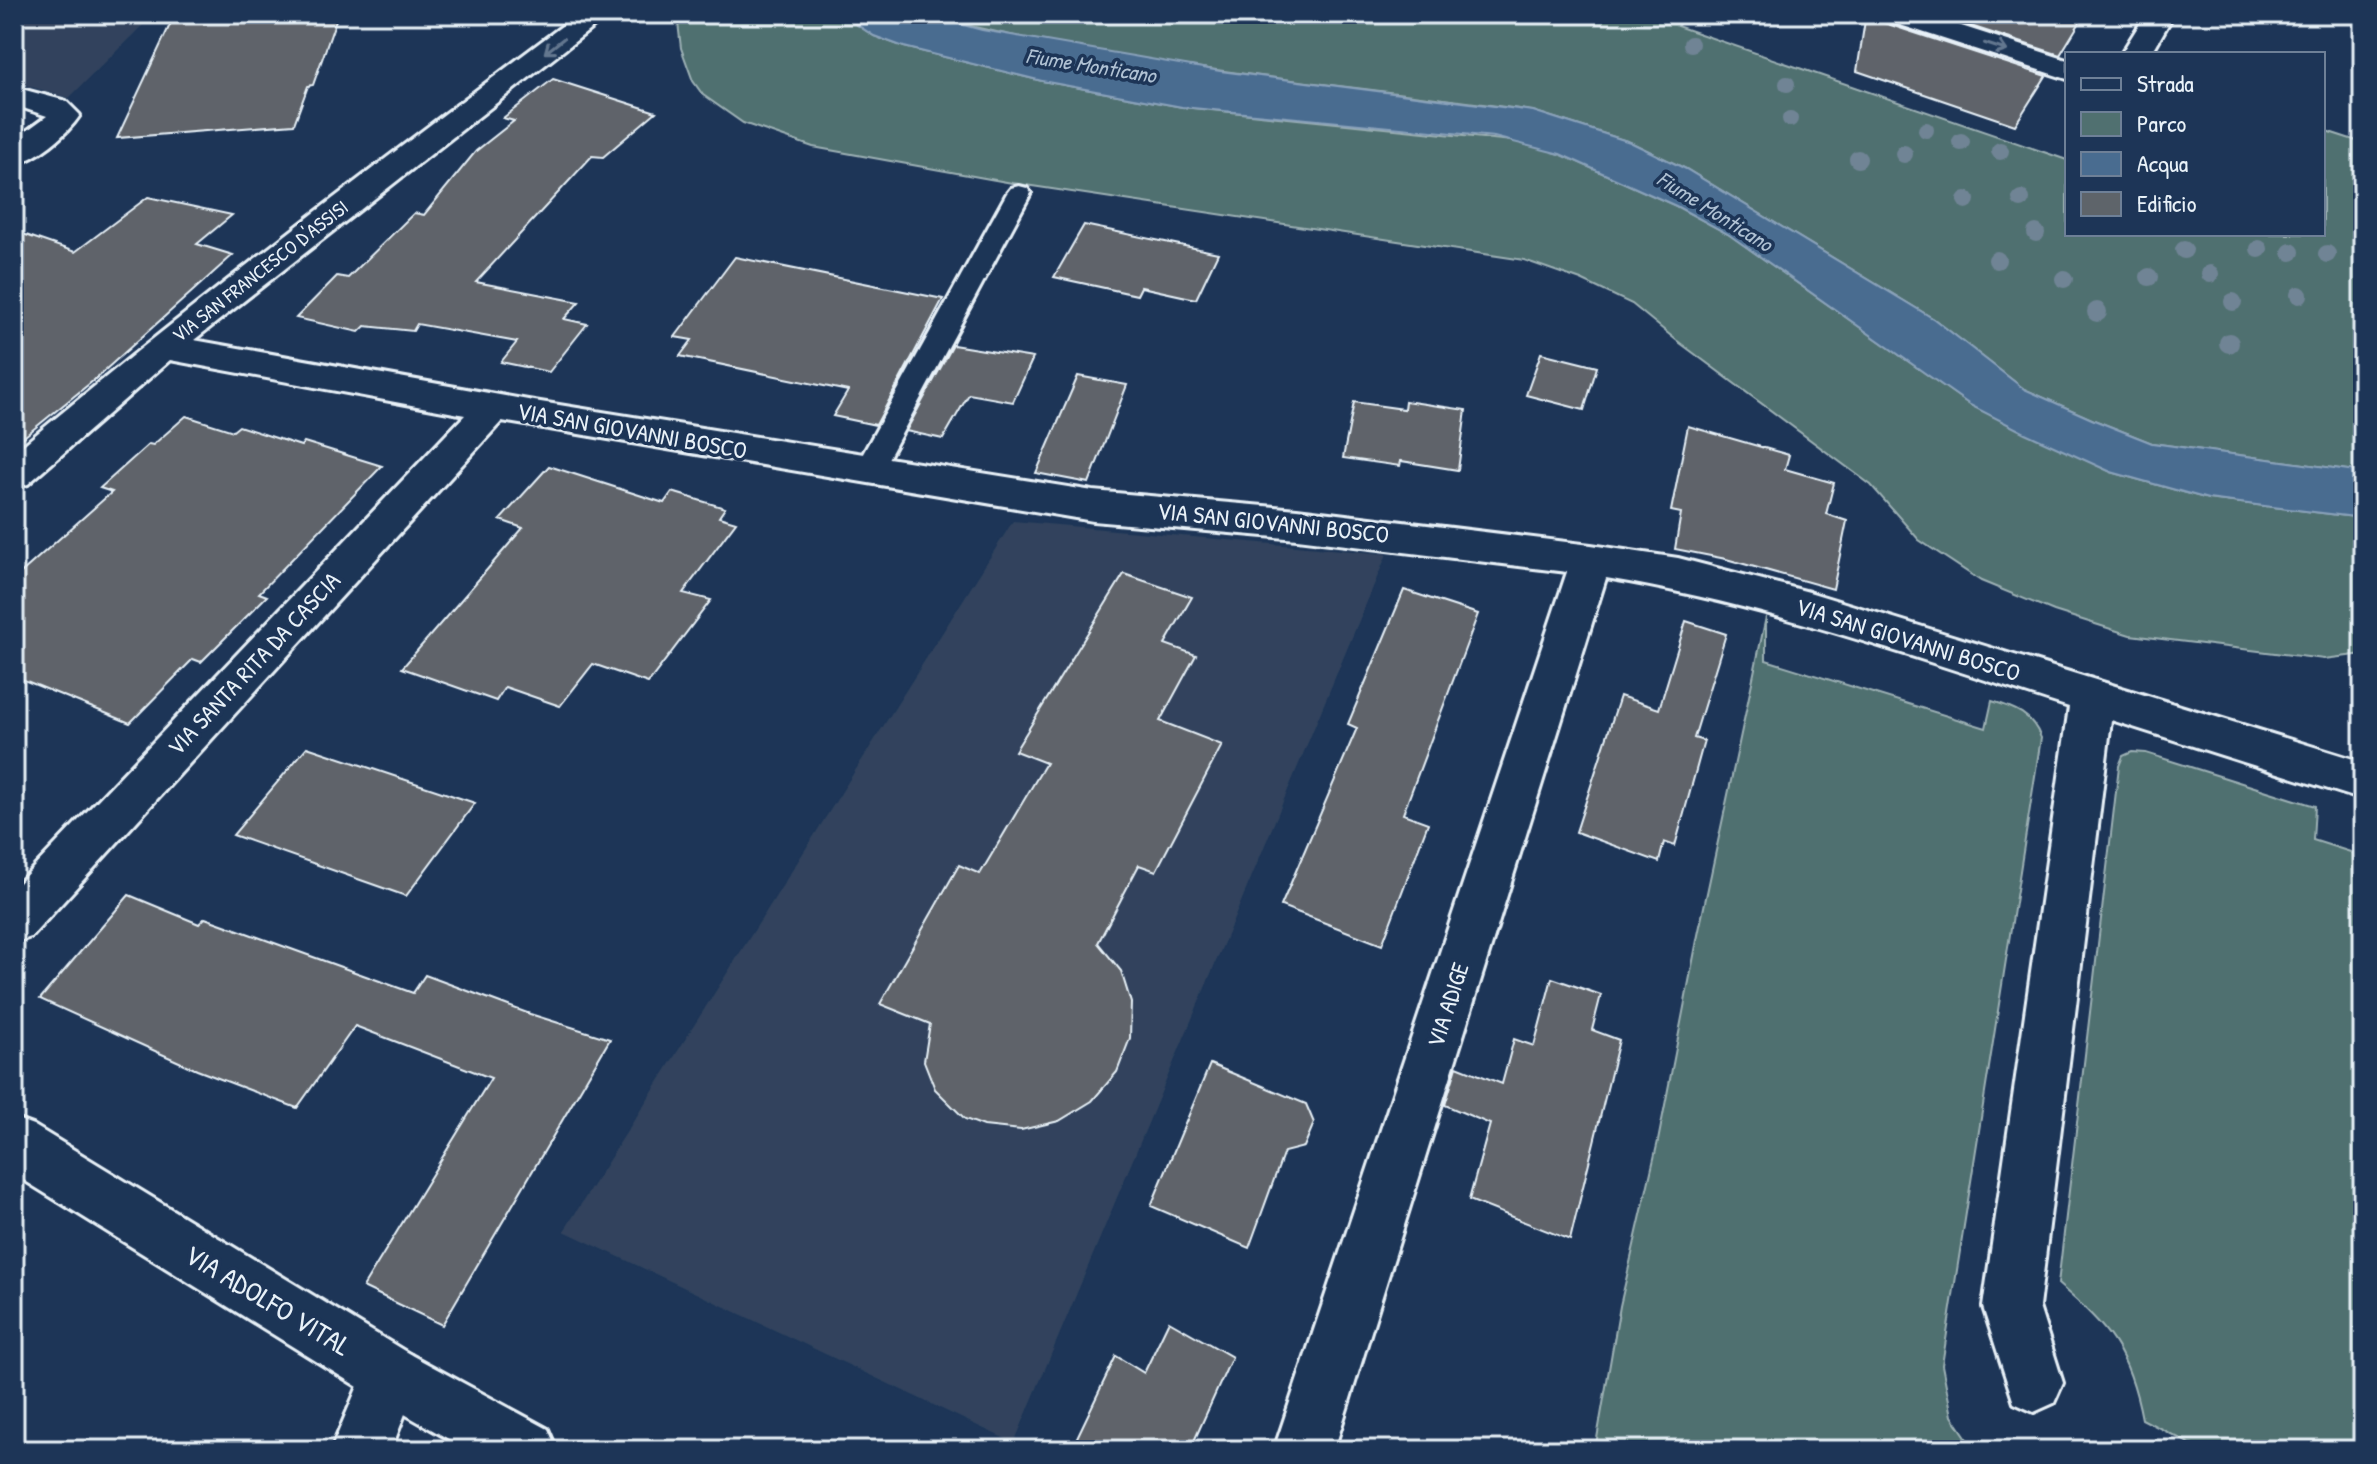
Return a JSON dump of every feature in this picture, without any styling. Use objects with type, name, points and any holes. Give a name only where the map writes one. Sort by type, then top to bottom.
[{"type":"street","name":"VIA SAN FRANCESCO D'ASSISI","points":[[14,474],[163,347],[596,14]]},
{"type":"street","points":[[1895,14],[2065,69]]},
{"type":"street","points":[[2137,52],[2160,14]]},
{"type":"street","points":[[14,96],[55,107],[65,115],[14,155]]},
{"type":"street","name":"VIA SAN GIOVANNI BOSCO","points":[[163,347],[494,407],[1093,506],[1297,524],[1591,560],[1678,574],[1744,590],[2363,781]]},
{"type":"street","name":"VIA SANTA RITA DA CASCIA","points":[[14,921],[494,407]]},
{"type":"street","name":"VIA ADIGE","points":[[1304,1450],[1591,560]]},
{"type":"street","points":[[2034,1383],[2011,1307],[2092,698]]},
{"type":"street","name":"VIA ADOLFO VITAL","points":[[18,1153],[391,1375],[527,1450]]},
{"type":"street","points":[[361,1450],[391,1375]]},
{"type":"lane","points":[[868,470],[1019,193]]},
{"type":"shaded area","points":[[14,14],[154,14],[69,98],[14,82]]},
{"type":"shaded area","points":[[1013,521],[1387,554],[1014,1443],[564,1231]]},
{"type":"green space","points":[[677,14],[841,14],[874,36],[904,47],[1042,81],[1182,107],[1522,142],[1560,154],[1676,206],[1728,234],[1970,405],[2111,472],[2208,499],[2363,518],[2363,654],[2324,659],[2130,635],[2054,611],[1981,581],[1919,540],[1871,485],[1632,304],[1581,280],[1524,260],[1012,183],[813,147],[743,123],[703,95],[693,81],[681,48]]},
{"type":"green space","points":[[922,14],[1688,14],[1677,26],[2065,159],[2065,236],[2325,236],[2325,131],[2363,143],[2363,472],[2152,443],[2024,389],[1934,319],[1686,169],[1630,142],[1533,111],[1226,72],[997,32]]},
{"type":"green space","points":[[1766,617],[1766,660],[1986,728],[1992,701],[2022,713],[2033,723],[2041,738],[1942,1365],[1952,1416],[1975,1450],[1595,1450],[1620,1306],[1658,1141],[1698,935]]},
{"type":"green space","points":[[2132,752],[2146,753],[2315,806],[2313,840],[2363,856],[2363,1450],[2202,1450],[2142,1419],[2131,1376],[2115,1343],[2058,1284],[2119,766],[2123,756]]},
{"type":"water","name":"Fiume Monticano","points":[[841,14],[922,14],[982,30],[1220,71],[1533,111],[1630,142],[1686,169],[1934,319],[2024,389],[2152,443],[2363,472],[2363,518],[2208,499],[2111,472],[1970,405],[1728,234],[1676,206],[1560,154],[1494,137],[1182,107],[1042,81],[904,47],[874,36]]},
{"type":"building","points":[[175,14],[338,14],[313,85],[308,86],[294,124],[117,138]]},
{"type":"building","points":[[1866,14],[1878,14],[1884,23],[2046,76],[2015,125],[1857,71]]},
{"type":"building","points":[[1934,14],[2085,14],[2060,55]]},
{"type":"building","points":[[553,79],[656,112],[603,157],[592,156],[476,282],[579,302],[564,319],[587,324],[549,372],[501,362],[517,342],[417,324],[413,331],[365,326],[359,332],[296,318],[337,276],[348,278],[414,213],[424,215],[476,151],[514,121],[503,118]]},
{"type":"building","points":[[148,197],[232,215],[197,244],[233,255],[94,380],[14,445],[14,231],[75,252]]},
{"type":"building","points":[[1084,225],[1218,253],[1196,299],[1141,287],[1137,295],[1054,277]]},
{"type":"building","points":[[735,257],[943,299],[876,425],[833,416],[848,391],[680,356],[692,340],[675,337]]},
{"type":"building","points":[[953,345],[1033,358],[1013,402],[969,394],[943,439],[906,431]]},
{"type":"building","points":[[1541,353],[1597,367],[1584,410],[1526,395]]},
{"type":"building","points":[[1078,376],[1127,385],[1089,483],[1036,473]]},
{"type":"building","points":[[1405,401],[1466,410],[1458,470],[1401,461],[1400,466],[1343,458],[1354,402],[1404,409]]},
{"type":"building","points":[[186,416],[233,431],[239,426],[301,446],[304,442],[382,466],[259,593],[267,596],[201,662],[193,659],[130,723],[14,676],[14,579],[112,492],[100,488]]},
{"type":"building","points":[[1688,426],[1789,455],[1785,469],[1834,483],[1826,514],[1847,521],[1833,589],[1726,559],[1675,549],[1681,513],[1671,511]]},
{"type":"building","points":[[549,466],[664,503],[672,492],[725,508],[719,517],[736,522],[683,593],[711,600],[648,683],[593,664],[560,706],[505,687],[496,701],[402,668],[523,528],[500,520]]},
{"type":"building","points":[[1124,574],[1192,597],[1165,644],[1196,655],[1160,721],[1222,745],[1156,871],[1139,865],[1098,943],[1121,971],[1131,1003],[1130,1038],[1117,1072],[1092,1101],[1059,1121],[1021,1130],[984,1126],[965,1119],[935,1089],[924,1061],[930,1024],[880,1004],[959,865],[980,874],[1046,763],[1015,751]]},
{"type":"building","points":[[1404,590],[1478,614],[1403,814],[1428,823],[1382,945],[1281,906],[1357,728],[1348,724]]},
{"type":"building","points":[[1686,621],[1726,634],[1694,738],[1704,741],[1675,846],[1664,842],[1659,862],[1576,832],[1620,696],[1659,709]]},
{"type":"building","points":[[307,747],[475,803],[406,896],[233,835]]},
{"type":"building","points":[[129,895],[199,924],[205,918],[413,993],[425,975],[530,1014],[610,1039],[442,1325],[363,1287],[491,1078],[355,1026],[297,1108],[197,1070],[40,999]]},
{"type":"building","points":[[1552,978],[1601,995],[1592,1030],[1619,1040],[1570,1240],[1469,1200],[1490,1124],[1445,1105],[1457,1066],[1502,1084],[1514,1039],[1534,1046]]},
{"type":"building","points":[[1210,1064],[1306,1104],[1314,1123],[1304,1147],[1284,1152],[1249,1248],[1151,1206]]},
{"type":"building","points":[[1169,1321],[1232,1357],[1190,1450],[1071,1450],[1116,1356],[1144,1373]]}]
